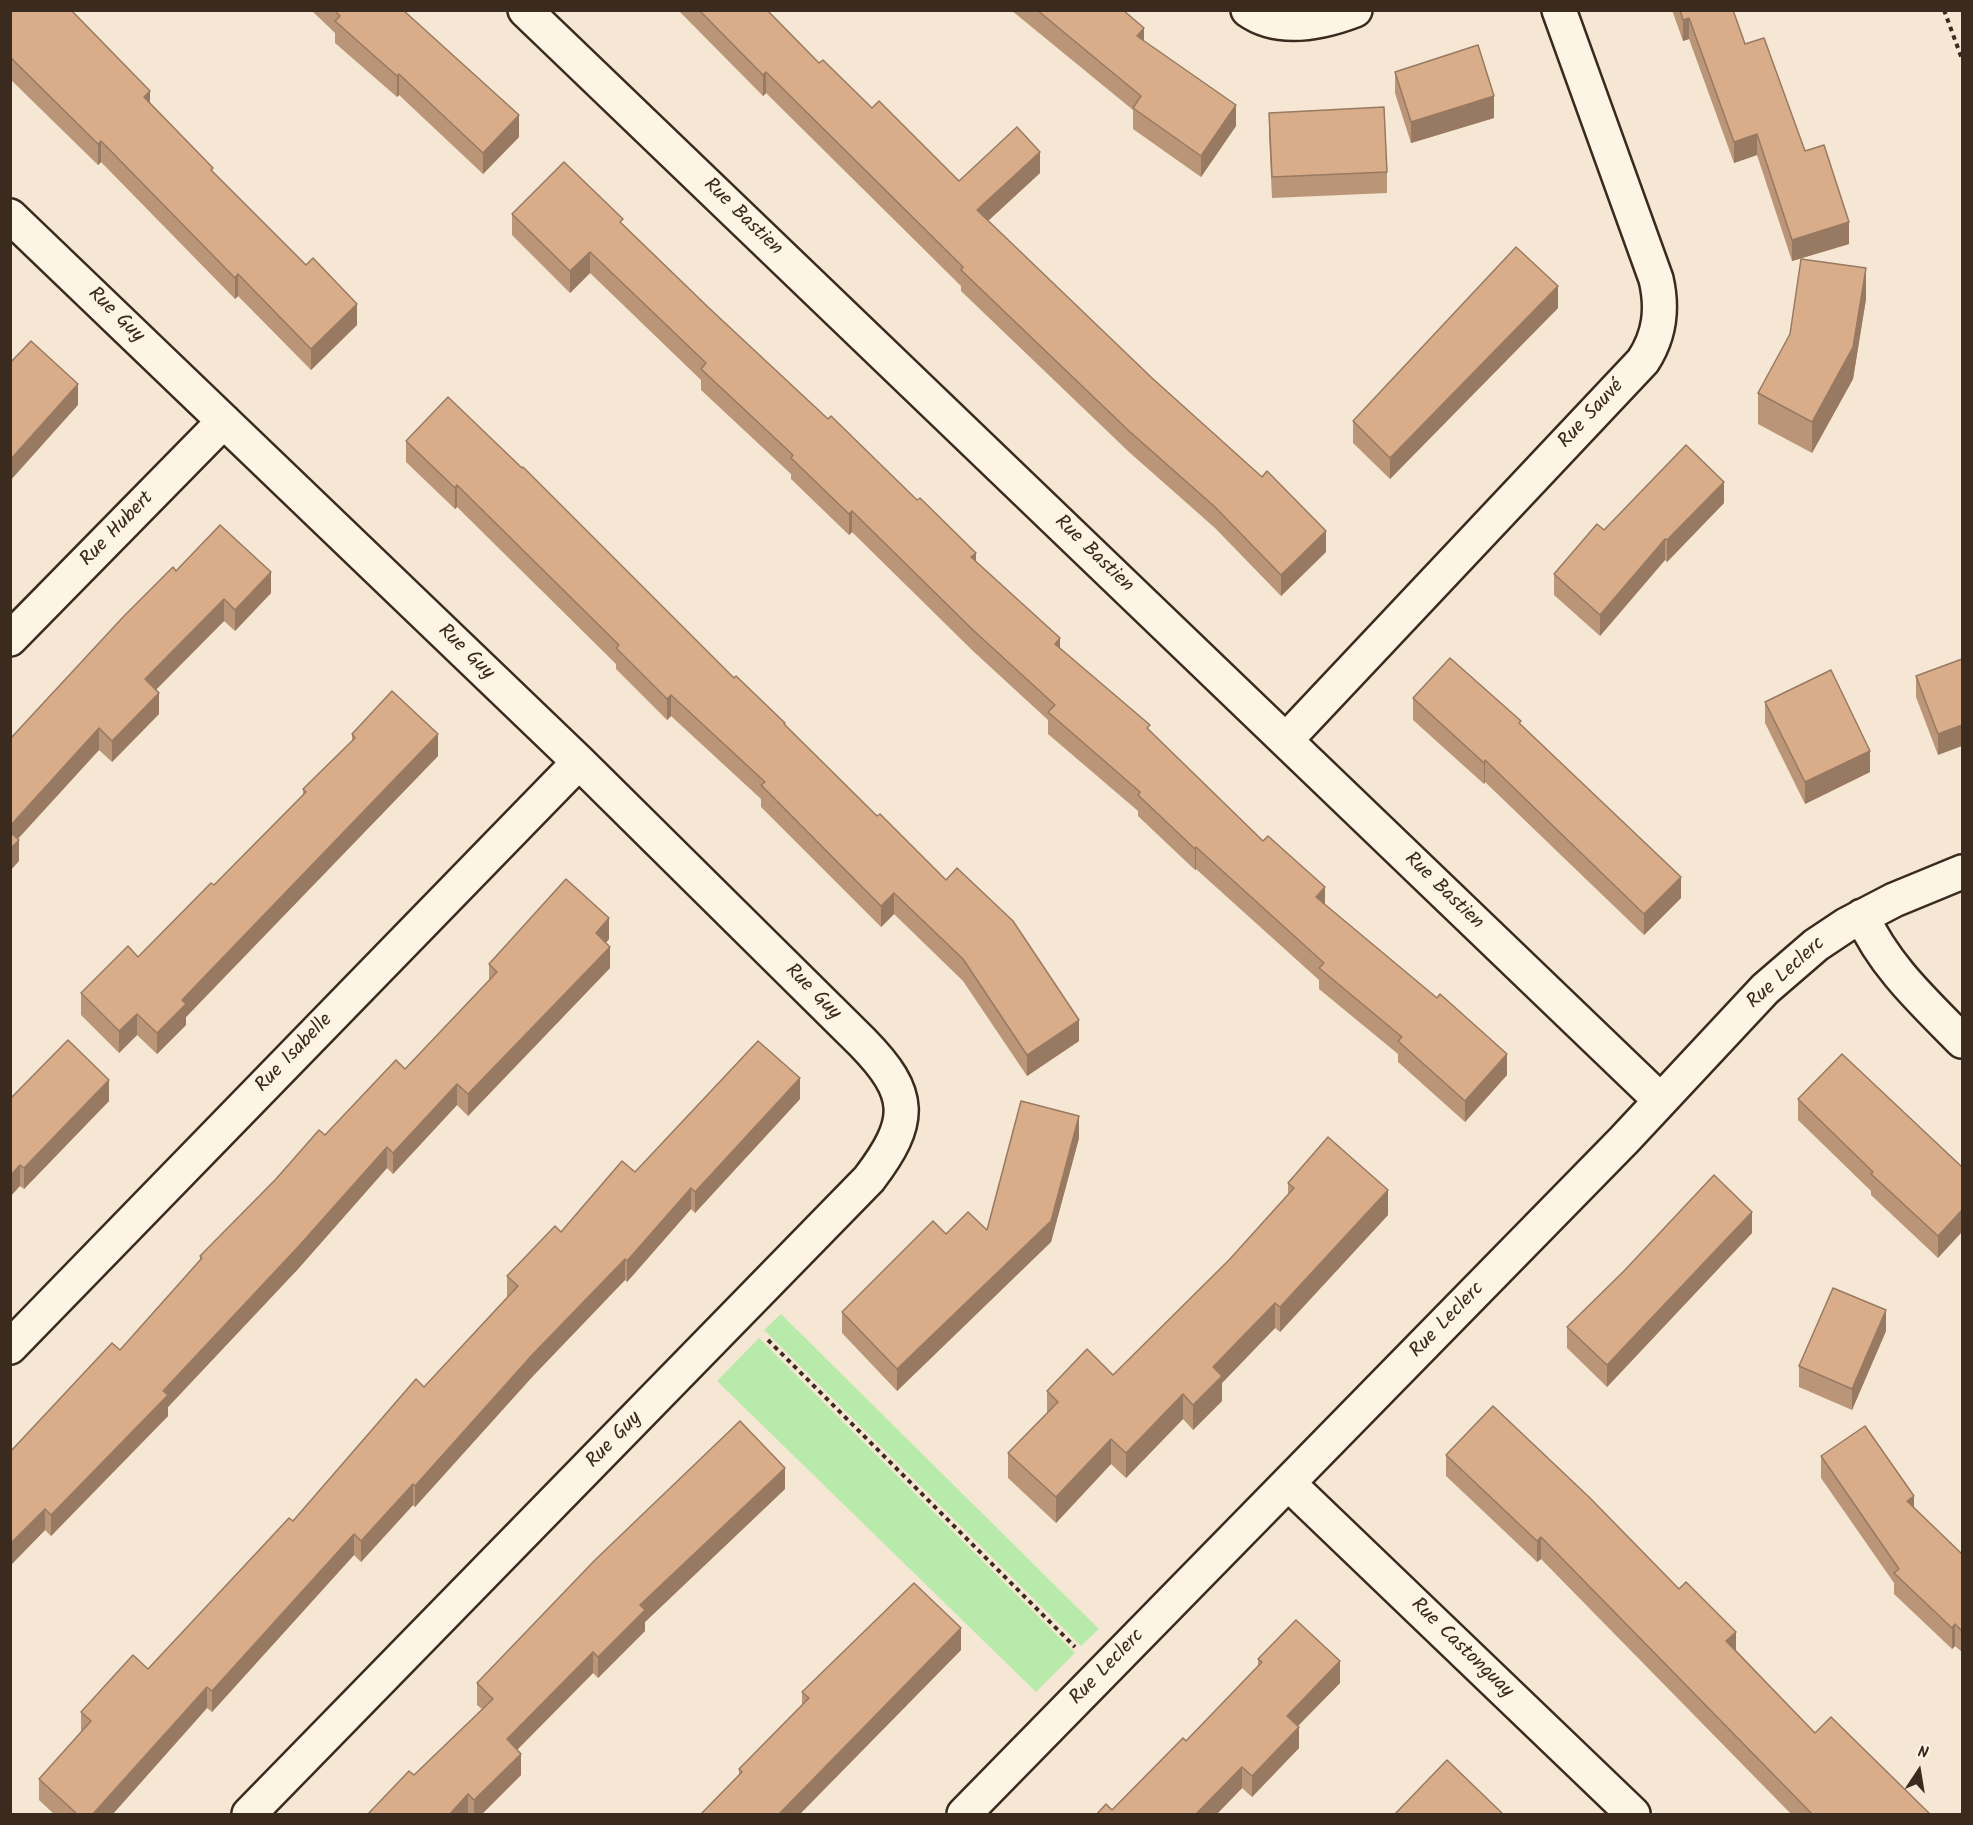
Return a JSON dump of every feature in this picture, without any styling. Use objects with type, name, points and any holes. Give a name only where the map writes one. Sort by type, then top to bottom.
[{"type":"street","name":"Rue Bastien","points":[[525,10],[1660,1100]]},
{"type":"street","points":[[1248,10],[1261,20],[1281,25],[1326,19],[1355,10]]},
{"type":"street","name":"Rue Sauvé","points":[[1286,740],[1643,361],[1651,348],[1661,315],[1656,279],[1559,10]]},
{"type":"street","name":"Rue Guy","points":[[10,216],[579,762],[886,1066],[897,1085],[902,1103],[899,1121],[882,1161],[868,1179],[249,1815]]},
{"type":"street","name":"Rue Hubert","points":[[10,639],[224,421]]},
{"type":"street","name":"Rue Isabelle","points":[[10,1347],[579,762]]},
{"type":"street","name":"Rue Leclerc","points":[[964,1815],[1289,1484],[1794,963],[1862,916],[1962,872]]},
{"type":"street","points":[[1862,916],[1878,948],[1892,966],[1962,1041]]},
{"type":"street","name":"Rue Castonguay","points":[[1289,1484],[1634,1815]]},
{"type":"path","points":[[1944,10],[1962,59]]},
{"type":"path","points":[[763,1334],[1077,1649]]},
{"type":"green space","points":[[781,1314],[1099,1629],[1081,1646],[764,1330]]},
{"type":"green space","points":[[759,1338],[1075,1653],[1036,1692],[717,1381]]},
{"type":"building","points":[[10,10],[71,10],[150,91],[144,97],[213,168],[211,170],[306,265],[313,258],[357,304],[311,349],[238,274],[235,278],[101,141],[98,144],[10,57]]},
{"type":"building","points":[[334,10],[403,10],[519,115],[483,153],[399,74],[397,76],[335,21],[340,16]]},
{"type":"building","points":[[699,10],[767,10],[819,63],[823,60],[872,108],[879,101],[959,181],[1017,127],[1040,152],[977,210],[1152,378],[1262,477],[1267,471],[1326,531],[1281,575],[1215,507],[1129,431],[961,270],[963,267],[766,72],[763,75]]},
{"type":"building","points":[[1037,10],[1123,10],[1144,28],[1137,36],[1236,105],[1201,156],[1133,108],[1141,96]]},
{"type":"building","points":[[1680,10],[1733,10],[1745,44],[1764,38],[1805,151],[1824,145],[1849,222],[1792,240],[1757,134],[1734,142],[1689,18],[1683,20]]},
{"type":"building","points":[[1478,45],[1494,96],[1411,122],[1395,72]]},
{"type":"building","points":[[1384,107],[1387,172],[1272,177],[1269,113]]},
{"type":"building","points":[[564,162],[623,219],[620,222],[709,308],[828,419],[831,416],[917,500],[920,498],[976,553],[971,557],[1060,638],[1055,644],[1150,725],[1147,728],[1263,841],[1268,836],[1325,887],[1316,897],[1437,998],[1440,994],[1507,1054],[1465,1101],[1398,1041],[1402,1037],[1319,968],[1324,963],[1196,847],[1195,849],[1138,795],[1140,792],[1048,712],[1055,705],[973,630],[852,511],[849,514],[791,458],[793,455],[701,369],[706,363],[590,252],[570,271],[512,214]]},
{"type":"building","points":[[1516,247],[1558,286],[1390,458],[1353,421]]},
{"type":"building","points":[[1801,259],[1866,268],[1853,347],[1812,422],[1758,393],[1790,334]]},
{"type":"building","points":[[31,341],[78,384],[10,460],[10,363]]},
{"type":"building","points":[[448,397],[523,467],[734,678],[736,676],[877,816],[880,814],[946,880],[957,868],[1013,921],[1079,1020],[1027,1055],[963,959],[894,893],[881,906],[761,785],[765,782],[671,695],[667,699],[616,648],[619,645],[457,485],[455,488],[406,441]]},
{"type":"building","points":[[1686,445],[1724,482],[1667,540],[1665,539],[1600,615],[1554,574],[1597,524],[1604,530]]},
{"type":"building","points":[[220,525],[271,572],[235,610],[224,599],[145,679],[159,693],[112,741],[99,728],[10,826],[10,739],[124,616],[173,567],[176,571]]},
{"type":"building","points":[[1450,658],[1521,721],[1519,723],[1681,877],[1644,914],[1485,760],[1484,763],[1413,698]]},
{"type":"building","points":[[1962,659],[1962,725],[1938,734],[1916,676]]},
{"type":"building","points":[[1831,670],[1870,751],[1805,782],[1765,702]]},
{"type":"building","points":[[392,691],[438,734],[182,1000],[186,1004],[157,1033],[137,1014],[119,1031],[81,993],[128,946],[138,957],[211,883],[214,885],[306,792],[303,789],[355,738],[352,734]]},
{"type":"building","points":[[10,832],[19,840],[10,849]]},
{"type":"building","points":[[566,879],[609,918],[596,933],[610,947],[468,1094],[457,1084],[393,1153],[387,1147],[298,1247],[163,1391],[168,1395],[51,1515],[45,1509],[10,1544],[10,1452],[112,1343],[120,1350],[202,1258],[200,1256],[276,1179],[319,1130],[325,1135],[396,1060],[405,1069],[497,972],[489,964]]},
{"type":"building","points":[[68,1040],[109,1080],[24,1168],[20,1165],[10,1176],[10,1099]]},
{"type":"building","points":[[758,1041],[800,1078],[695,1192],[691,1188],[627,1261],[625,1259],[533,1354],[415,1486],[413,1484],[361,1541],[354,1534],[212,1691],[207,1687],[92,1815],[78,1815],[39,1779],[91,1721],[81,1712],[133,1655],[148,1669],[289,1518],[293,1521],[416,1379],[424,1387],[518,1286],[507,1276],[555,1226],[561,1232],[622,1161],[635,1172]]},
{"type":"building","points":[[1842,1054],[1962,1167],[1962,1210],[1938,1236],[1871,1174],[1873,1172],[1798,1099]]},
{"type":"building","points":[[1021,1101],[1079,1116],[1051,1221],[897,1369],[842,1312],[933,1221],[946,1234],[968,1212],[987,1230]]},
{"type":"building","points":[[1328,1137],[1388,1190],[1280,1307],[1275,1303],[1213,1367],[1222,1376],[1193,1405],[1183,1394],[1126,1453],[1111,1439],[1056,1497],[1008,1453],[1058,1402],[1047,1391],[1087,1349],[1113,1375],[1229,1260],[1294,1188],[1288,1183]]},
{"type":"building","points":[[1714,1175],[1752,1212],[1607,1365],[1567,1327],[1624,1271]]},
{"type":"building","points":[[1833,1288],[1886,1310],[1852,1389],[1799,1366]]},
{"type":"building","points":[[1493,1406],[1590,1498],[1679,1589],[1686,1582],[1736,1632],[1726,1641],[1815,1733],[1831,1717],[1931,1815],[1813,1815],[1541,1537],[1537,1541],[1446,1455]]},
{"type":"building","points":[[740,1421],[785,1468],[640,1605],[645,1610],[598,1657],[593,1652],[507,1739],[521,1754],[474,1800],[468,1794],[449,1815],[367,1815],[409,1771],[414,1775],[493,1699],[477,1683],[595,1560]]},
{"type":"building","points":[[1865,1426],[1914,1496],[1907,1501],[1962,1554],[1962,1631],[1955,1624],[1952,1628],[1894,1573],[1899,1569],[1821,1456]]},
{"type":"building","points":[[914,1583],[961,1628],[778,1815],[700,1815],[742,1772],[739,1769],[809,1698],[802,1692]]},
{"type":"building","points":[[1296,1620],[1340,1661],[1287,1716],[1299,1727],[1252,1776],[1242,1767],[1195,1815],[1096,1815],[1106,1804],[1112,1810],[1183,1738],[1186,1741],[1262,1662],[1258,1659]]},
{"type":"building","points":[[1447,1760],[1504,1815],[1394,1815]]}]
